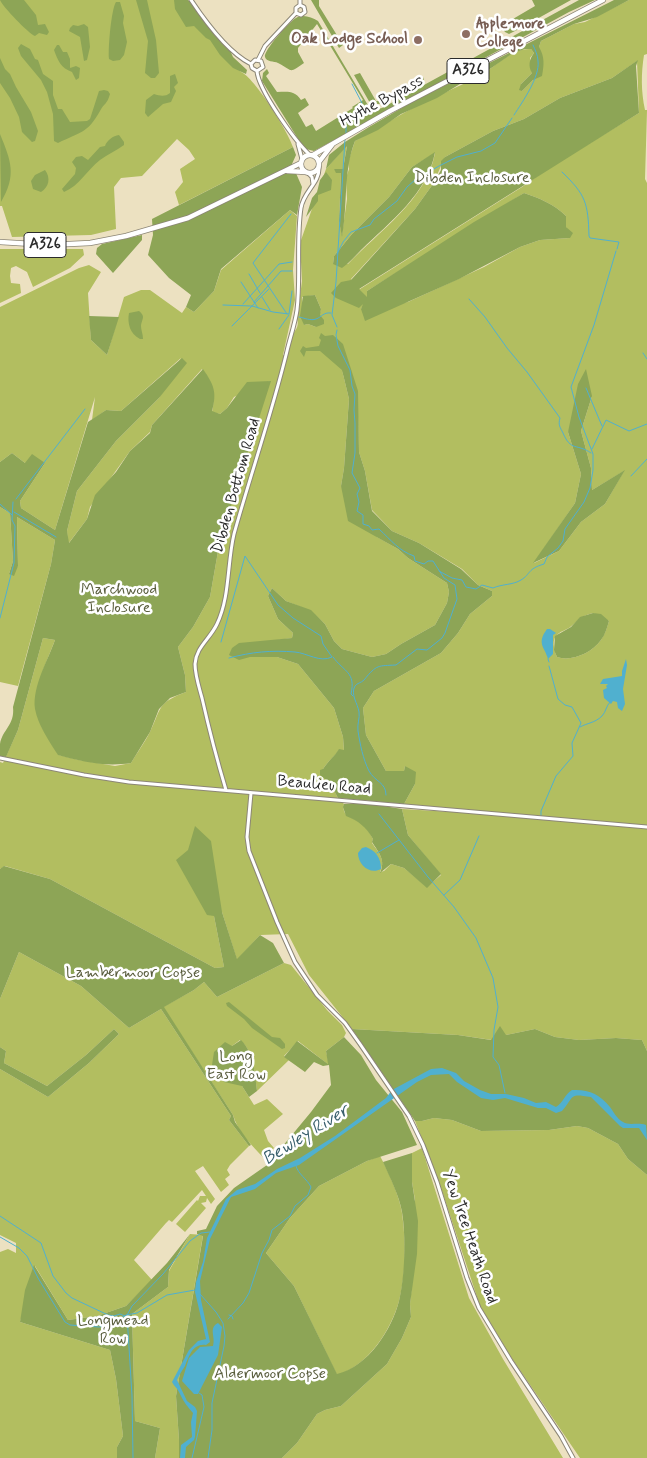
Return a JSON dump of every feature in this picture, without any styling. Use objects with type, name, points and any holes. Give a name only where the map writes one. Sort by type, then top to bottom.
[{"type":"main road","name":"Hythe Bypass","points":[[311,154],[603,0]]},
{"type":"main road","name":"Hythe Bypass","points":[[319,165],[333,144]]},
{"type":"main road","points":[[311,154],[317,158],[319,165],[313,172],[307,172],[302,168],[301,161],[311,154]]},
{"type":"main road","name":"A326","points":[[0,242],[49,245],[90,243],[126,236],[188,218],[285,171],[301,161]]},
{"type":"main road","name":"A326","points":[[285,171],[307,172]]},
{"type":"street","points":[[191,0],[231,49],[257,71],[260,83],[298,143],[311,154]]},
{"type":"street","points":[[251,64],[253,61],[258,60],[265,46],[296,13],[300,0]]},
{"type":"street","points":[[296,13],[301,15],[305,12],[304,7],[300,5]]},
{"type":"street","points":[[257,71],[262,69],[263,66],[262,62],[258,60]]},
{"type":"street","points":[[298,143],[301,161]]},
{"type":"street","name":"Dibden Bottom Road","points":[[226,790],[206,716],[196,667],[196,656],[200,647],[214,630],[220,615],[225,595],[228,560],[234,534],[280,378],[296,312],[301,206],[319,173],[319,165]]},
{"type":"street","points":[[307,172],[312,177],[313,184]]},
{"type":"street","name":"Beaulieu Road","points":[[0,758],[100,778],[647,827]]},
{"type":"street","name":"Yew Tree Heath Road","points":[[251,793],[247,836],[249,852],[295,962],[316,995],[345,1024],[360,1044],[409,1116],[423,1145],[467,1278],[479,1308],[511,1361],[561,1436],[573,1458]]},
{"type":"green space","points":[[0,0],[182,0],[241,72],[247,76],[262,94],[278,118],[293,147],[179,205],[175,192],[183,182],[180,169],[195,159],[189,150],[177,139],[142,176],[121,178],[114,187],[116,229],[91,235],[12,237],[2,206],[0,206]]},
{"type":"green space","points":[[0,0],[24,0],[36,15],[38,25],[45,24],[49,32],[47,35],[39,33],[35,36],[32,34],[11,14]]},
{"type":"green space","points":[[136,0],[147,0],[156,40],[159,73],[155,78],[151,78],[145,73],[148,41]]},
{"type":"green space","points":[[174,0],[188,0],[229,48],[233,57],[247,70],[246,74],[233,68],[220,55],[210,40],[194,26],[186,27],[175,9]]},
{"type":"green space","points":[[311,0],[319,0],[319,6],[343,45],[339,48]]},
{"type":"green space","points":[[532,0],[571,0],[509,34],[505,32],[501,26],[535,6]]},
{"type":"green space","points":[[579,0],[595,0],[569,12],[314,151],[306,149],[300,142],[262,81],[263,73],[267,69],[269,73],[266,76],[277,92],[293,93],[301,100],[305,98],[309,105],[298,113],[306,127],[312,124],[316,131],[363,100],[317,24],[298,48],[304,63],[291,70],[266,59],[266,54],[272,43],[296,18],[307,16],[318,21],[369,107],[374,110],[382,108]]},
{"type":"green space","points":[[614,0],[629,0],[597,17],[574,24],[541,41],[539,47],[544,61],[542,76],[533,80],[522,91],[519,90],[521,84],[532,73],[530,63],[534,53],[531,49],[513,53],[484,73],[460,84],[437,98],[401,114],[378,130],[355,141],[347,176],[342,237],[339,221],[341,173],[336,173],[334,169],[343,169],[347,146],[326,169],[329,155],[345,142],[412,102]]},
{"type":"green space","points":[[629,0],[647,0],[647,54],[644,55],[642,82],[645,110],[647,110],[645,179],[647,183],[647,826],[404,804],[415,784],[405,766],[404,771],[386,771],[366,735],[363,708],[374,691],[441,653],[458,633],[470,614],[492,596],[492,591],[478,585],[462,569],[419,543],[392,531],[372,510],[365,471],[359,452],[358,417],[342,370],[349,399],[341,486],[377,537],[398,549],[408,558],[447,583],[449,592],[447,603],[435,625],[386,654],[372,657],[342,649],[334,641],[325,624],[311,611],[286,601],[272,588],[268,596],[278,619],[293,633],[292,638],[256,643],[251,657],[277,657],[298,664],[334,708],[343,737],[344,751],[339,750],[323,769],[338,798],[344,804],[344,812],[363,825],[372,837],[372,843],[382,860],[380,872],[384,871],[391,864],[404,868],[427,887],[441,875],[408,835],[402,809],[647,829],[647,1051],[642,1040],[616,1038],[579,1040],[555,1037],[535,1029],[492,1040],[458,1035],[352,1029],[309,975],[288,934],[260,935],[237,960],[222,912],[214,916],[224,967],[215,968],[50,879],[5,866],[0,869],[0,762],[3,763],[18,730],[43,638],[55,640],[43,670],[41,726],[59,755],[115,766],[131,763],[165,703],[186,692],[185,675],[178,647],[193,627],[210,597],[220,540],[270,381],[234,397],[227,408],[220,414],[212,412],[214,401],[212,389],[202,369],[152,425],[150,432],[130,451],[90,507],[87,519],[68,544],[67,531],[77,491],[116,441],[159,398],[181,358],[121,411],[106,410],[92,420],[95,397],[55,530],[21,508],[20,501],[45,463],[25,463],[12,453],[0,462],[0,307],[79,268],[89,265],[101,272],[88,293],[91,340],[107,355],[124,297],[141,290],[150,290],[182,313],[186,307],[194,312],[214,291],[221,270],[290,210],[297,216],[293,270],[295,300],[283,355],[287,356],[291,338],[298,324],[302,281],[300,243],[326,169],[347,145],[343,169],[334,169],[341,173],[339,221],[342,235],[347,199],[346,178],[349,169],[348,162],[355,141],[412,109],[484,73],[506,57],[524,49],[531,49],[534,53],[530,58],[532,73],[521,84],[522,91],[533,80],[541,41],[574,24],[585,22]],"holes":[[[637,61],[639,113],[360,289],[351,279],[415,209],[433,184],[445,157],[493,131],[524,119],[560,98],[612,78]],[[435,153],[430,170],[422,185],[400,214],[348,264],[333,264],[334,256],[352,234],[389,197],[412,167]],[[524,193],[546,202],[566,216],[566,227],[570,238],[540,240],[520,247],[484,267],[408,302],[361,309],[367,298],[367,291]],[[315,295],[321,309],[316,327],[308,324],[304,325],[302,297]],[[592,396],[581,431],[591,468],[592,490],[624,471],[605,504],[581,522],[559,551],[534,563],[575,503],[581,474],[568,432]],[[593,613],[609,621],[601,640],[592,649],[581,655],[569,658],[557,657],[554,639],[585,615]]]},
{"type":"green space","points":[[116,2],[120,2],[124,16],[123,23],[127,42],[124,55],[120,60],[113,61],[109,59],[109,47],[111,21]]},
{"type":"green space","points":[[84,24],[88,27],[90,47],[87,60],[84,61],[80,37],[69,31],[73,25]]},
{"type":"green space","points":[[21,44],[30,49],[35,59],[38,60],[43,74],[53,81],[53,95],[58,109],[62,109],[70,122],[87,121],[90,119],[99,91],[108,91],[110,94],[108,100],[87,128],[58,143],[54,141],[53,114],[47,92],[41,80],[21,56],[18,48]]},
{"type":"green space","points":[[59,45],[63,52],[67,52],[70,59],[70,68],[76,66],[80,68],[79,78],[76,80],[72,72],[59,61],[54,50]]},
{"type":"green space","points":[[0,58],[31,112],[38,131],[35,141],[32,142],[22,132],[19,117],[0,83]]},
{"type":"green space","name":"Dibden Inclosure","points":[[638,60],[636,66],[639,113],[359,289],[367,297],[367,291],[474,222],[524,193],[546,202],[566,216],[566,227],[573,233],[570,238],[540,240],[520,247],[459,279],[365,321],[361,309],[363,304],[359,308],[336,298],[331,293],[341,282],[351,280],[415,209],[433,184],[441,170],[441,161],[445,157],[493,131],[524,119],[560,98],[612,78]]},
{"type":"green space","points":[[360,73],[376,101],[380,101],[420,77],[423,77],[424,80],[379,104],[370,103],[354,75]]},
{"type":"green space","points":[[175,74],[178,83],[174,87],[176,91],[171,102],[163,104],[148,117],[145,113],[146,100],[154,94],[162,96],[170,93],[170,76]]},
{"type":"green space","points":[[0,134],[11,168],[9,184],[1,202]]},
{"type":"green space","points":[[119,135],[124,145],[100,160],[79,182],[64,192],[62,189],[75,174],[76,168],[72,162],[76,157],[82,156],[88,160],[100,147],[105,146],[110,139]]},
{"type":"green space","points":[[293,147],[296,155],[292,164],[302,187],[297,215],[290,210],[221,269],[214,291],[194,312],[186,307],[191,295],[169,278],[148,255],[153,235],[152,219]]},
{"type":"green space","points":[[435,152],[425,181],[406,206],[345,266],[342,268],[333,264],[334,256],[352,234],[389,197],[412,167]]},
{"type":"green space","points":[[45,170],[48,179],[46,188],[41,192],[33,189],[31,181],[35,175]]},
{"type":"green space","points":[[326,172],[332,180],[331,190],[318,195],[318,201],[306,217],[320,180]]},
{"type":"green space","points":[[142,235],[142,240],[113,273],[96,254],[97,248],[102,244]]},
{"type":"green space","points":[[0,249],[83,249],[84,255],[70,268],[33,287],[27,272],[16,266],[11,268],[11,283],[20,284],[21,293],[0,303]]},
{"type":"green space","points":[[315,295],[321,309],[320,315],[324,320],[324,324],[316,327],[308,324],[304,325],[300,316],[303,296]]},
{"type":"green space","points":[[139,311],[143,316],[141,326],[143,339],[134,334],[128,321],[129,313]]},
{"type":"green space","points":[[89,316],[119,317],[107,355],[91,340]]},
{"type":"green space","points":[[321,333],[325,336],[333,335],[343,344],[358,391],[359,452],[365,471],[372,511],[392,531],[419,543],[461,569],[478,585],[492,591],[492,596],[470,614],[458,633],[441,653],[374,691],[363,708],[366,735],[386,771],[404,771],[405,766],[416,772],[415,784],[404,804],[338,798],[330,783],[320,775],[320,770],[323,769],[339,749],[344,750],[343,737],[334,708],[298,664],[277,657],[250,657],[239,660],[229,655],[232,648],[239,643],[292,638],[293,633],[278,619],[268,596],[272,588],[286,601],[311,610],[325,624],[334,641],[342,649],[372,657],[386,654],[435,625],[447,603],[449,592],[447,583],[408,558],[398,549],[348,521],[341,486],[349,399],[342,370],[320,351],[306,351],[304,357],[300,351],[303,346],[306,348],[319,346]]},
{"type":"green space","name":"Marchwood Inclosure","points":[[182,358],[187,363],[159,398],[116,441],[77,491],[67,531],[69,543],[87,519],[95,495],[116,472],[130,451],[150,433],[152,425],[203,369],[213,389],[212,411],[220,414],[247,382],[271,381],[220,540],[210,597],[193,627],[178,647],[185,675],[186,692],[170,698],[159,709],[150,732],[131,763],[95,763],[58,755],[41,727],[35,709],[38,683],[55,640],[43,638],[18,730],[6,757],[0,756],[1,739],[12,718],[13,707],[51,564],[55,540],[17,517],[18,566],[14,576],[9,574],[13,561],[10,513],[0,507],[0,462],[12,453],[25,463],[32,454],[45,463],[20,501],[21,508],[55,530],[88,422],[106,410],[121,411]]},
{"type":"green space","points":[[586,369],[592,396],[581,431],[591,468],[592,490],[625,470],[605,504],[581,522],[559,551],[533,563],[575,503],[581,474],[568,432],[578,384]]},
{"type":"green space","points":[[0,507],[10,513],[13,561],[9,574],[18,566],[17,517],[55,540],[51,564],[18,686],[0,682]]},
{"type":"green space","points":[[593,613],[601,614],[609,621],[605,634],[597,645],[575,657],[557,657],[554,650],[555,636],[571,627],[580,617]]},
{"type":"green space","points":[[365,803],[402,809],[408,835],[441,874],[427,888],[404,868],[391,864],[380,873],[382,860],[372,842],[373,839],[362,825],[346,816],[343,807],[344,804]]},
{"type":"green space","name":"Lambermoor Copse","points":[[195,826],[211,841],[222,912],[237,959],[260,935],[273,943],[284,963],[217,997],[204,982],[164,1007],[233,1115],[235,1122],[251,1145],[249,1146],[229,1120],[231,1116],[161,1009],[129,1028],[81,986],[19,952],[0,999],[0,869],[4,866],[50,879],[215,968],[224,967],[214,916],[207,915],[176,860],[188,850]]},
{"type":"green space","points":[[19,952],[81,986],[129,1028],[161,1009],[231,1116],[229,1120],[249,1146],[230,1165],[227,1170],[230,1175],[225,1179],[229,1185],[221,1192],[203,1166],[195,1171],[215,1199],[211,1204],[207,1198],[206,1202],[201,1203],[206,1208],[185,1232],[176,1224],[198,1201],[200,1196],[206,1196],[202,1190],[172,1222],[169,1220],[166,1223],[134,1260],[152,1280],[126,1306],[97,1316],[68,1320],[35,1266],[20,1322],[110,1350],[116,1379],[123,1436],[117,1447],[117,1458],[0,1458],[0,1252],[8,1249],[16,1253],[16,1243],[0,1235],[0,1069],[48,1097],[89,1063],[119,1034],[114,1029],[86,1055],[47,1086],[4,1063],[6,1051],[0,1047],[0,999]]},
{"type":"green space","points":[[284,963],[291,965],[327,1010],[342,1025],[346,1033],[344,1037],[326,1051],[329,1065],[298,1041],[284,1056],[289,1060],[257,1091],[253,1063],[248,1050],[240,1040],[232,1046],[242,1086],[254,1105],[267,1099],[283,1114],[264,1130],[268,1141],[274,1148],[264,1158],[242,1133],[233,1115],[163,1007],[194,990],[204,982],[217,997]]},
{"type":"green space","points":[[229,1002],[272,1037],[280,1038],[285,1044],[285,1048],[282,1049],[252,1028],[227,1006],[226,1003]]},
{"type":"green space","points":[[500,1026],[506,1035],[535,1029],[555,1037],[579,1040],[616,1038],[642,1040],[647,1051],[647,1175],[628,1159],[618,1144],[588,1128],[577,1126],[549,1130],[481,1131],[452,1120],[434,1118],[415,1121],[352,1029],[458,1035],[491,1040]]},
{"type":"green space","name":"Lambermoor Copse","points":[[114,1029],[119,1034],[89,1063],[48,1097],[0,1069],[0,1047],[6,1051],[4,1063],[47,1086],[86,1055]]},
{"type":"green space","name":"Aldermoor Copse","points":[[344,1037],[361,1055],[376,1080],[402,1112],[417,1145],[367,1161],[319,1186],[290,1218],[266,1253],[294,1286],[337,1374],[359,1364],[377,1345],[391,1323],[396,1312],[403,1280],[404,1244],[401,1206],[383,1162],[412,1153],[412,1182],[418,1221],[417,1254],[410,1304],[411,1317],[402,1338],[387,1364],[341,1406],[317,1414],[297,1443],[282,1458],[179,1458],[176,1396],[203,1236],[197,1234],[197,1231],[206,1229],[217,1206],[234,1188],[267,1165],[331,1085],[329,1065],[323,1066],[314,1062],[305,1072],[284,1057],[297,1041],[328,1064],[326,1051]]},
{"type":"green space","name":"Long East Row","points":[[241,1040],[251,1057],[257,1091],[249,1097],[242,1086],[224,1082],[212,1065],[214,1052],[225,1042],[232,1046]]},
{"type":"green space","points":[[434,1118],[452,1120],[481,1131],[549,1130],[577,1126],[588,1128],[618,1144],[628,1159],[647,1175],[647,1458],[580,1458],[511,1357],[480,1306],[441,1188],[415,1121]]},
{"type":"green space","points":[[422,1148],[469,1298],[503,1359],[563,1458],[282,1458],[297,1443],[317,1414],[341,1406],[387,1364],[402,1338],[411,1317],[415,1200],[412,1182],[412,1153]]},
{"type":"green space","points":[[380,1156],[399,1199],[402,1213],[405,1257],[401,1291],[390,1324],[377,1346],[359,1364],[337,1375],[294,1286],[266,1253],[290,1218],[319,1186]]},
{"type":"green space","points":[[190,1234],[203,1235],[176,1396],[179,1458],[155,1458],[160,1428],[135,1421],[132,1314],[168,1287],[169,1271]]},
{"type":"green space","name":"Longmead Row","points":[[190,1234],[169,1270],[168,1287],[132,1314],[135,1421],[160,1428],[155,1458],[117,1458],[117,1447],[123,1436],[116,1379],[110,1350],[20,1322],[25,1290],[34,1265],[68,1320],[97,1316],[126,1306],[167,1263]]},
{"type":"water","points":[[547,629],[556,633],[553,635],[553,654],[548,659],[542,645],[542,638]]},
{"type":"water","points":[[626,659],[627,665],[623,689],[625,704],[622,711],[618,708],[617,702],[613,701],[611,704],[604,698],[603,690],[607,688],[608,684],[600,684],[603,679],[622,676]]},
{"type":"water","points":[[366,847],[377,855],[381,869],[373,871],[362,865],[358,853],[362,848]]},
{"type":"water","points":[[442,1068],[456,1073],[464,1081],[491,1094],[506,1094],[536,1103],[546,1102],[556,1107],[572,1090],[583,1090],[602,1099],[623,1122],[646,1125],[647,1140],[639,1128],[623,1128],[620,1126],[591,1097],[575,1096],[562,1111],[556,1113],[546,1108],[538,1108],[505,1098],[493,1100],[481,1098],[457,1082],[449,1074],[431,1075],[417,1082],[299,1165],[276,1173],[255,1189],[231,1197],[210,1239],[200,1281],[201,1300],[210,1342],[206,1345],[198,1346],[192,1351],[177,1380],[187,1401],[197,1411],[194,1440],[186,1447],[185,1458],[180,1458],[181,1445],[192,1437],[191,1422],[193,1413],[172,1382],[189,1350],[198,1341],[206,1339],[195,1292],[196,1282],[203,1262],[207,1238],[226,1199],[237,1190],[255,1184],[277,1169],[300,1158],[335,1136],[386,1098],[392,1090],[431,1069]]},
{"type":"water","points":[[218,1323],[222,1327],[218,1355],[198,1394],[194,1394],[182,1381],[189,1358],[200,1347],[213,1346],[213,1327]]},
{"type":"waterway","points":[[514,115],[530,89],[538,67],[538,59],[533,45]]},
{"type":"waterway","points":[[347,122],[347,118],[362,103],[352,84]]},
{"type":"waterway","points":[[337,254],[351,232],[370,225],[374,219],[397,201],[407,187],[415,180],[457,157],[481,151],[495,143],[512,118]]},
{"type":"waterway","points":[[346,126],[346,133]]},
{"type":"waterway","points":[[337,327],[332,315],[336,282],[345,139]]},
{"type":"waterway","points":[[562,172],[576,187],[584,200],[588,215],[590,238],[619,242],[617,249]]},
{"type":"waterway","points":[[287,314],[253,263],[291,214]]},
{"type":"waterway","points":[[439,571],[452,578],[462,580],[466,587],[476,589],[482,585],[493,588],[511,584],[518,582],[532,570],[544,564],[547,557],[563,541],[565,529],[584,502],[590,488],[593,470],[593,454],[579,417],[571,387],[594,325],[616,251]]},
{"type":"waterway","points":[[243,304],[279,264],[292,262]]},
{"type":"waterway","points":[[254,302],[281,271],[292,271]]},
{"type":"waterway","points":[[249,274],[260,293]]},
{"type":"waterway","points":[[241,282],[258,308]]},
{"type":"waterway","points":[[232,326],[269,289]]},
{"type":"waterway","points":[[223,305],[252,306],[289,314],[292,291]]},
{"type":"waterway","points":[[262,297],[270,310]]},
{"type":"waterway","points":[[469,299],[485,317],[560,418],[560,426],[569,443],[591,453]]},
{"type":"waterway","points":[[299,317],[314,320],[326,313],[331,313]]},
{"type":"waterway","points":[[279,329],[289,315]]},
{"type":"waterway","points":[[337,330],[338,346],[350,370],[355,394],[355,453],[352,473],[360,488],[357,494],[359,502],[357,511],[363,515],[363,524],[369,526],[372,530],[379,529],[399,548],[414,556],[415,561],[424,564],[428,561],[433,561],[444,578],[455,585],[457,599],[442,638],[427,650],[417,649],[396,665],[375,668],[354,689],[359,712],[358,731],[363,756],[371,775],[384,787],[386,795]]},
{"type":"waterway","points":[[643,353],[647,359]]},
{"type":"waterway","points":[[586,388],[602,426]]},
{"type":"waterway","points":[[16,499],[85,409]]},
{"type":"waterway","points":[[592,449],[606,420],[629,431],[647,424]]},
{"type":"waterway","points":[[631,476],[647,459]]},
{"type":"waterway","points":[[0,618],[14,563],[15,526],[12,520],[13,502]]},
{"type":"waterway","points":[[0,504],[12,515]]},
{"type":"waterway","points":[[14,512],[56,537]]},
{"type":"waterway","points":[[221,642],[245,556],[278,605],[293,618],[321,636],[323,644],[332,657],[323,659],[295,652],[270,651],[229,658]]},
{"type":"waterway","points":[[333,657],[348,673],[352,681],[351,694],[353,696]]},
{"type":"waterway","points":[[541,816],[541,811],[556,776],[573,756],[572,743],[581,723],[572,707],[565,705],[558,699],[549,666]]},
{"type":"waterway","points":[[580,727],[599,718],[610,702]]},
{"type":"waterway","points":[[379,814],[454,907],[476,938],[493,978],[498,1007],[494,1030],[493,1057],[499,1065],[505,1093]]},
{"type":"waterway","points":[[444,895],[460,880],[479,836]]},
{"type":"waterway","points":[[377,853],[399,840]]},
{"type":"waterway","points":[[240,1067],[247,1081]]},
{"type":"waterway","points":[[228,1319],[243,1303],[249,1293],[262,1253],[272,1230],[290,1216],[295,1206],[308,1195],[311,1187],[296,1166]]},
{"type":"waterway","points":[[0,1216],[41,1243],[53,1276],[72,1298],[108,1315],[120,1314],[125,1316]]},
{"type":"waterway","points":[[133,1458],[132,1396],[127,1315],[132,1306],[163,1274],[190,1241],[201,1233],[210,1232]]},
{"type":"waterway","points":[[0,1237],[19,1248],[27,1256],[65,1322],[70,1325],[99,1327],[111,1325],[126,1315],[137,1313],[167,1295],[195,1290]]},
{"type":"waterway","points":[[200,1294],[223,1323],[225,1336],[212,1403],[212,1430],[208,1458]]},
{"type":"waterway","points":[[229,1315],[233,1319]]},
{"type":"waterway","points":[[192,1458],[204,1407],[202,1395],[199,1393]]},
{"type":"place","name":"Applemore College","points":[[466,34]]},
{"type":"place","name":"Oak Lodge School","points":[[418,40]]},
{"type":"water label","name":"Bewley River","points":[[306,1136]]}]
